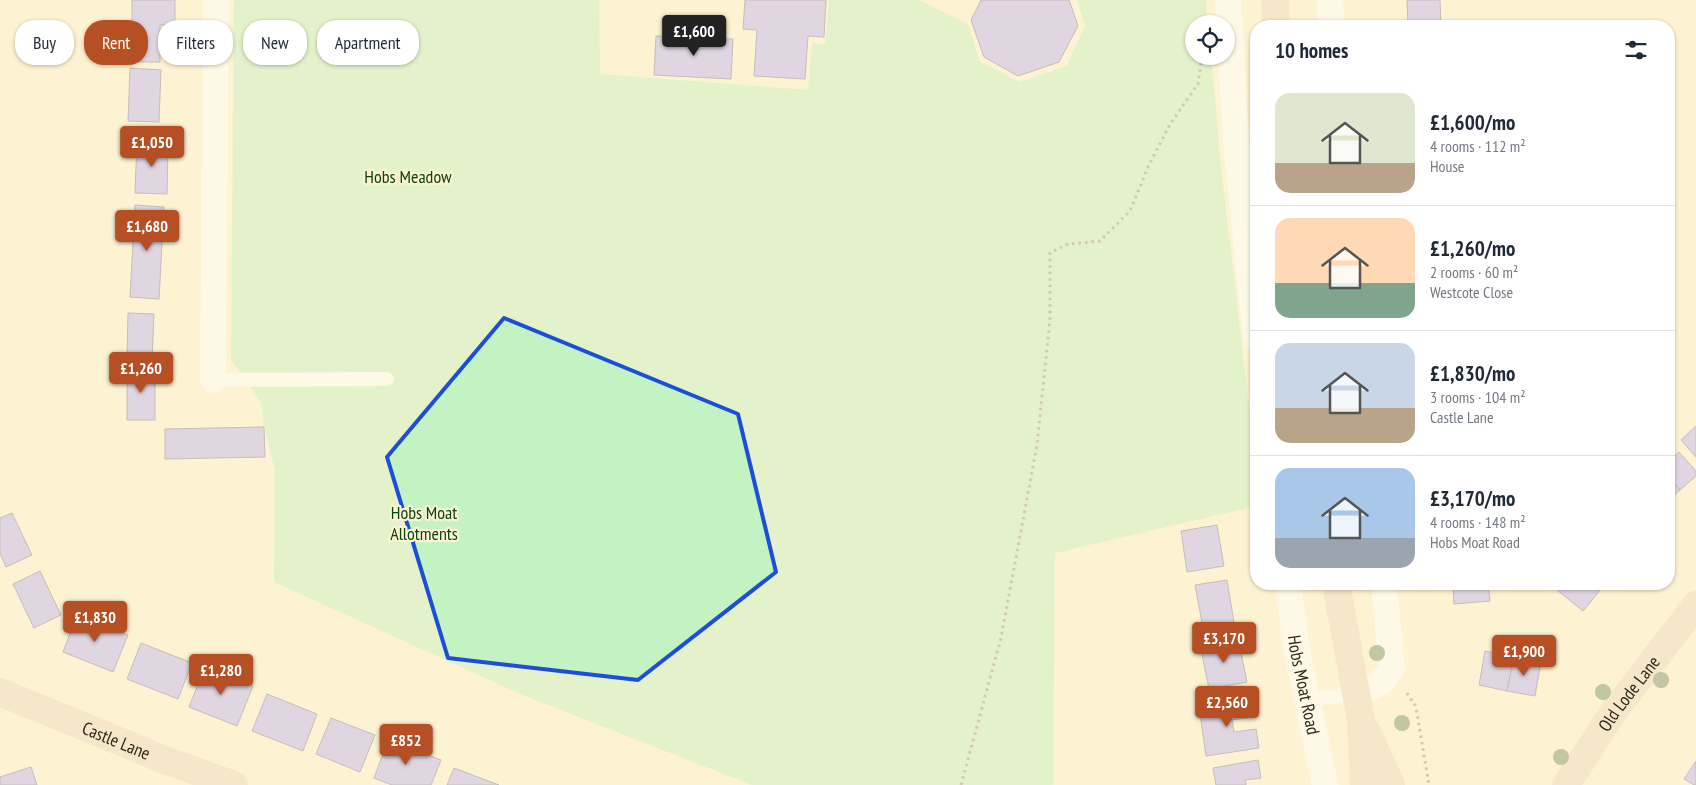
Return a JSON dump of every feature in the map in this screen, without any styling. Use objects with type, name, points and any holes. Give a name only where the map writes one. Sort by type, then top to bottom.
[{"type":"street","points":[[213,380],[216,0]]},
{"type":"street","points":[[1228,0],[1236,142],[1250,278]]},
{"type":"street","points":[[1275,0],[1276,20]]},
{"type":"street","points":[[1330,0],[1332,20]]},
{"type":"street","name":"Hobs Moat Road","points":[[1289,590],[1296,646],[1325,785]]},
{"type":"street","points":[[1337,590],[1358,707],[1364,785]]},
{"type":"street","points":[[1358,707],[1392,669],[1385,590]]},
{"type":"street","name":"Old Lode Lane","points":[[1566,785],[1612,714],[1696,605]]},
{"type":"street","name":"Castle Lane","points":[[0,692],[165,760],[234,785]]},
{"type":"street","points":[[1358,707],[1391,785]]},
{"type":"lane","points":[[213,380],[387,380]]},
{"type":"lane","points":[[1307,700],[1358,707]]},
{"type":"path","points":[[960,785],[1001,638],[1037,445],[1050,320],[1050,253],[1068,244],[1100,240],[1130,211],[1148,167],[1170,124],[1198,84],[1201,65]]},
{"type":"path","points":[[1392,669],[1416,707],[1429,785]]},
{"type":"highlighted area","points":[[504,318],[738,414],[776,572],[638,680],[448,658],[387,457]]},
{"type":"green space","points":[[234,0],[599,0],[600,74],[808,90],[812,43],[825,44],[829,0],[919,0],[968,24],[980,62],[1020,82],[1067,66],[1085,25],[1077,0],[1206,0],[1207,15],[1185,15],[1185,65],[1212,65],[1221,167],[1250,415],[1250,507],[1055,553],[1053,785],[752,785],[525,696],[274,582],[275,470],[264,427],[261,402],[231,360]]},
{"type":"building","points":[[132,0],[175,0],[175,20],[158,20],[158,62],[148,62],[148,20],[132,20]]},
{"type":"building","points":[[745,0],[826,0],[824,37],[808,36],[805,79],[754,76],[757,30],[743,29]]},
{"type":"building","points":[[981,0],[1069,0],[1078,26],[1059,62],[1018,76],[984,57],[971,20]]},
{"type":"building","points":[[1407,0],[1440,0],[1441,20],[1408,20]]},
{"type":"building","points":[[656,36],[733,39],[731,79],[654,75]]},
{"type":"building","points":[[130,68],[161,70],[159,122],[128,121]]},
{"type":"building","points":[[137,142],[168,144],[167,194],[135,193]]},
{"type":"building","points":[[135,205],[164,207],[159,299],[130,297]]},
{"type":"building","points":[[128,313],[154,314],[152,360],[127,359]]},
{"type":"building","points":[[127,369],[155,369],[155,420],[127,420]]},
{"type":"building","points":[[1696,426],[1696,457],[1681,440]]},
{"type":"building","points":[[264,427],[265,457],[165,459],[165,429]]},
{"type":"building","points":[[1679,452],[1696,471],[1696,476],[1680,490],[1675,484],[1675,456]]},
{"type":"building","points":[[1675,484],[1680,490],[1675,495]]},
{"type":"building","points":[[12,513],[32,555],[6,567],[0,553],[0,518]]},
{"type":"building","points":[[1217,525],[1224,566],[1187,572],[1181,531]]},
{"type":"building","points":[[40,571],[61,615],[34,628],[13,584]]},
{"type":"building","points":[[1227,580],[1234,622],[1203,628],[1195,585]]},
{"type":"building","points":[[1453,590],[1489,590],[1490,601],[1454,604]]},
{"type":"building","points":[[1557,590],[1600,590],[1583,611]]},
{"type":"building","points":[[77,615],[128,635],[113,672],[63,652]]},
{"type":"building","points":[[1238,638],[1247,682],[1209,689],[1200,645]]},
{"type":"building","points":[[141,643],[192,663],[178,699],[127,679]]},
{"type":"building","points":[[1485,651],[1514,657],[1507,691],[1479,685]]},
{"type":"building","points":[[1514,657],[1541,662],[1535,696],[1507,691]]},
{"type":"building","points":[[205,667],[253,686],[237,726],[189,707]]},
{"type":"building","points":[[267,694],[317,714],[303,751],[252,731]]},
{"type":"building","points":[[1249,700],[1252,717],[1232,720],[1234,732],[1256,729],[1259,748],[1206,756],[1199,707]]},
{"type":"building","points":[[331,718],[375,735],[360,772],[316,754]]},
{"type":"building","points":[[388,740],[441,760],[431,785],[392,785],[374,778]]},
{"type":"building","points":[[1258,760],[1261,778],[1245,780],[1246,785],[1216,785],[1213,768]]},
{"type":"building","points":[[1696,761],[1696,785],[1694,785],[1684,779]]},
{"type":"building","points":[[31,767],[37,785],[0,785],[0,777]]},
{"type":"building","points":[[454,768],[499,785],[447,785]]},
{"type":"park label","name":"Hobs Meadow","points":[[408,176]]},
{"type":"park label","name":"Hobs Moat Allotments","points":[[424,522]]}]
